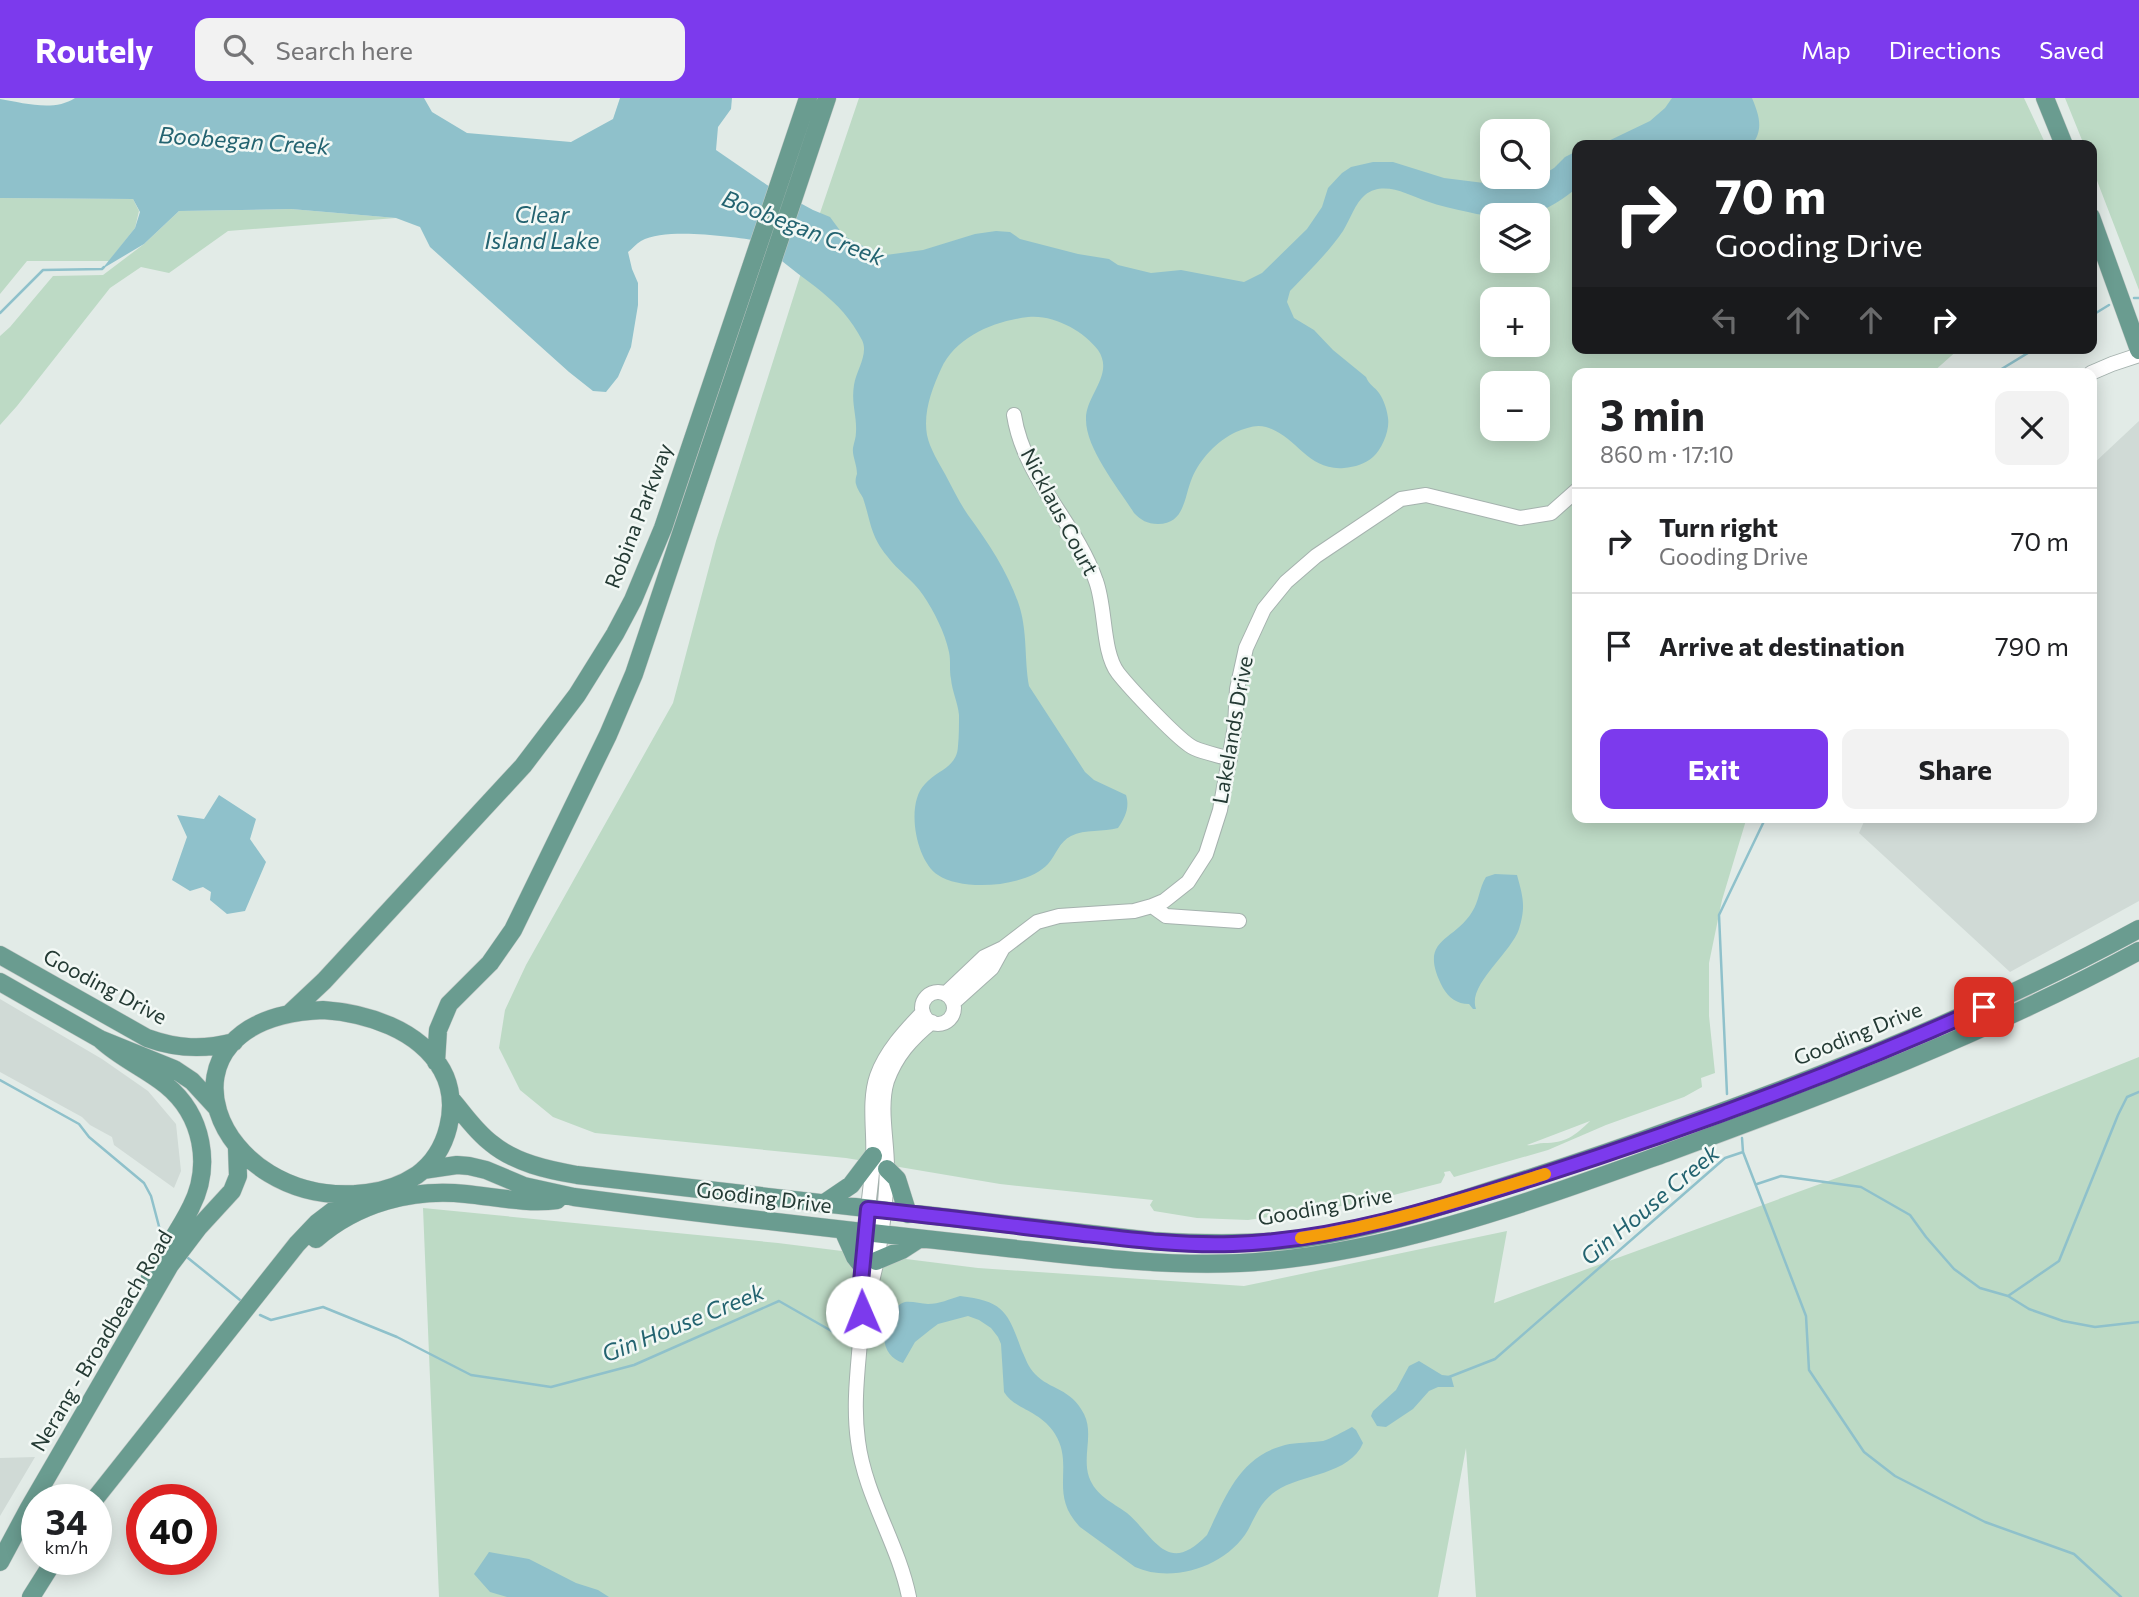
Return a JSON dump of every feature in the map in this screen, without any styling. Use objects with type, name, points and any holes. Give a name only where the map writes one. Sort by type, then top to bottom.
[{"type":"main road","name":"Robina Parkway","points":[[290,1013],[324,981],[523,766],[596,666],[633,600],[663,528],[808,98]]},
{"type":"main road","name":"Robina Parkway","points":[[436,1062],[438,1030],[444,1013],[455,996],[490,963],[513,930],[622,704],[827,98]]},
{"type":"main road","points":[[2045,98],[2062,140]]},
{"type":"main road","points":[[2097,234],[2139,350]]},
{"type":"main road","name":"Gooding Drive","points":[[451,1099],[474,1128],[513,1157],[544,1168],[577,1175],[1099,1236],[1193,1243],[1268,1242],[1353,1229],[1448,1205],[1594,1158],[1740,1106],[1950,1022],[2064,969],[2139,929]]},
{"type":"main road","name":"Gooding Drive","points":[[424,1170],[468,1166],[486,1170],[524,1186],[574,1198],[919,1239],[1178,1264],[1255,1262],[1301,1257],[1362,1247],[1501,1208],[1743,1125],[1984,1028],[2139,951]]},
{"type":"main road","name":"Gooding Drive","points":[[0,955],[137,1033],[156,1041],[195,1048],[234,1042]]},
{"type":"main road","name":"Gooding Drive","points":[[0,982],[100,1039],[174,1069],[192,1081],[216,1107]]},
{"type":"main road","points":[[339,1011],[378,1021],[418,1044],[436,1062],[445,1078],[451,1099],[444,1140],[424,1170],[396,1186],[355,1194],[317,1191],[288,1183],[261,1168],[237,1148],[222,1126],[216,1107],[214,1084],[224,1055],[234,1042],[259,1023],[290,1013],[339,1011]]},
{"type":"main road","points":[[100,1039],[114,1053],[165,1083],[179,1097],[197,1128],[202,1150],[202,1174],[196,1195],[186,1217],[148,1280],[140,1315]]},
{"type":"main road","name":"Nerang - Broadbeach Road","points":[[0,1562],[140,1315],[180,1250],[232,1191],[238,1176],[237,1148]]},
{"type":"main road","points":[[824,1204],[850,1185],[873,1156]]},
{"type":"main road","points":[[887,1169],[897,1179],[908,1214]]},
{"type":"main road","points":[[284,1259],[356,1213],[381,1202],[405,1196],[447,1192],[540,1202],[574,1198]]},
{"type":"main road","points":[[107,1484],[284,1259],[317,1223],[355,1194]]},
{"type":"main road","points":[[843,1230],[855,1257],[869,1264],[902,1250],[919,1239]]},
{"type":"main road","points":[[31,1597],[45,1575]]},
{"type":"street","points":[[2097,370],[2139,355]]},
{"type":"street","name":"Nicklaus Court","points":[[1014,415],[1026,457],[1096,580],[1104,610],[1106,642],[1116,671],[1171,729],[1192,747],[1230,759]]},
{"type":"street","name":"Lakelands Drive","points":[[949,998],[992,968],[1003,948],[1037,922],[1059,916],[1134,911],[1164,901],[1188,882],[1206,854],[1220,810],[1235,726],[1237,690],[1247,648],[1264,609],[1286,582],[1316,556],[1401,499],[1426,495],[1520,518],[1551,513],[1572,494]]},
{"type":"street","points":[[1152,906],[1166,916],[1239,921]]},
{"type":"street","points":[[934,993],[949,998],[954,1012],[949,1020],[941,1024],[928,1017],[924,1003],[926,998],[934,993]]},
{"type":"street","points":[[876,1210],[873,1107],[876,1078],[888,1053],[904,1032],[928,1017]]},
{"type":"street","points":[[909,1597],[866,1478],[858,1443],[855,1397],[862,1312],[872,1284],[869,1264],[876,1210],[887,1169],[884,1108],[886,1084],[895,1062],[928,1017]]},
{"type":"shaded area","points":[[2139,421],[2139,901],[2010,972],[1859,833],[1863,823],[2097,823],[2097,460]]},
{"type":"shaded area","points":[[0,999],[102,1059],[148,1091],[176,1124],[181,1171],[174,1188],[114,1145],[112,1137],[90,1125],[82,1117],[0,1072]]},
{"type":"shaded area","points":[[35,1457],[0,1516],[0,1458]]},
{"type":"green space","points":[[859,98],[2024,98],[2044,140],[1572,140],[1572,354],[1953,354],[1938,368],[1572,368],[1572,823],[1745,823],[1722,900],[1709,963],[1709,1016],[1715,1073],[1701,1078],[1702,1087],[1684,1097],[1606,1125],[1548,1150],[1454,1177],[1450,1171],[1444,1172],[1441,1183],[1362,1203],[1248,1220],[1197,1218],[1154,1211],[1150,1205],[1153,1200],[1000,1184],[846,1158],[595,1133],[553,1117],[520,1090],[499,1048],[505,1010],[526,965],[673,703],[716,541]],"holes":[[[1590,1121],[1564,1140],[1527,1145]]]},
{"type":"green space","points":[[2065,98],[2139,98],[2139,290],[2097,181],[2097,140],[2082,140]]},
{"type":"green space","points":[[0,198],[133,199],[139,211],[135,228],[109,261],[27,261],[0,294]]},
{"type":"green space","points":[[291,209],[396,218],[228,231],[169,273],[141,267],[110,288],[0,425],[0,336],[53,276],[103,275],[144,244],[179,211]]},
{"type":"green space","points":[[2139,1057],[2139,1597],[1476,1597],[1466,1448],[1438,1597],[439,1597],[423,1208],[778,1243],[978,1268],[1244,1286],[1507,1231],[1494,1303],[1842,1176]]},
{"type":"water","points":[[75,98],[424,98],[432,112],[467,133],[571,142],[613,119],[620,98],[732,98],[731,109],[718,127],[716,150],[767,185],[830,217],[844,236],[876,253],[886,255],[923,250],[975,234],[1010,232],[1020,239],[1109,259],[1118,265],[1151,273],[1181,270],[1244,282],[1262,273],[1307,229],[1322,207],[1328,188],[1351,167],[1373,162],[1393,162],[1444,178],[1480,182],[1480,189],[1550,189],[1550,170],[1572,154],[1572,192],[1550,206],[1550,203],[1480,203],[1480,214],[1452,209],[1388,189],[1372,191],[1365,195],[1358,202],[1337,239],[1290,291],[1287,302],[1294,318],[1314,330],[1366,377],[1381,396],[1388,423],[1387,434],[1376,454],[1360,465],[1331,467],[1311,459],[1277,431],[1262,426],[1244,429],[1222,440],[1204,457],[1195,471],[1179,514],[1167,523],[1147,522],[1134,513],[1091,443],[1087,431],[1087,411],[1103,368],[1098,350],[1085,336],[1048,318],[1028,317],[1003,322],[978,332],[966,339],[948,357],[934,385],[927,409],[927,435],[934,455],[1014,590],[1023,623],[1029,686],[1085,772],[1094,780],[1126,795],[1127,804],[1125,816],[1118,828],[1071,836],[1038,872],[1011,882],[978,885],[963,884],[938,875],[930,868],[919,845],[915,818],[919,793],[930,779],[950,764],[957,753],[959,715],[950,672],[950,655],[942,630],[927,601],[877,541],[857,486],[853,451],[856,426],[853,392],[864,345],[852,323],[828,297],[761,241],[682,234],[641,241],[628,252],[638,283],[638,305],[631,347],[618,377],[606,392],[593,391],[569,372],[430,247],[420,227],[396,218],[291,209],[179,211],[144,244],[102,269],[135,228],[140,212],[133,199],[0,198],[0,99],[58,105]]},
{"type":"water","points":[[1672,98],[1752,98],[1757,110],[1758,133],[1755,140],[1610,140],[1650,121]]},
{"type":"water","points":[[219,795],[256,819],[250,839],[266,862],[245,911],[227,914],[210,900],[211,892],[203,887],[190,891],[172,880],[187,837],[177,815],[204,819]]},
{"type":"water","points":[[1495,874],[1517,875],[1523,908],[1519,929],[1484,979],[1475,1000],[1476,1009],[1473,1009],[1469,1004],[1454,1000],[1445,992],[1436,972],[1434,959],[1441,943],[1472,912],[1486,877]]},
{"type":"water","points":[[960,1296],[987,1301],[1003,1311],[1013,1327],[1029,1366],[1041,1379],[1073,1399],[1084,1414],[1088,1429],[1087,1469],[1092,1484],[1105,1498],[1137,1522],[1162,1548],[1171,1553],[1181,1553],[1193,1547],[1207,1535],[1236,1480],[1245,1468],[1269,1451],[1290,1444],[1323,1441],[1352,1427],[1363,1443],[1357,1454],[1347,1462],[1276,1491],[1266,1499],[1239,1543],[1213,1562],[1182,1572],[1150,1572],[1135,1567],[1080,1527],[1071,1515],[1063,1492],[1061,1446],[1049,1426],[1015,1403],[1004,1392],[1001,1344],[991,1328],[968,1316],[938,1324],[915,1342],[903,1363],[889,1354],[885,1342],[885,1328],[893,1312],[901,1304],[932,1304]]},
{"type":"water","points":[[1419,1361],[1442,1375],[1451,1376],[1454,1387],[1438,1387],[1429,1391],[1413,1409],[1386,1427],[1377,1426],[1371,1416],[1373,1411],[1396,1390],[1409,1366]]},
{"type":"water","points":[[489,1552],[529,1559],[609,1597],[507,1597],[490,1592],[474,1574]]},
{"type":"waterway","points":[[0,313],[43,270],[104,267]]},
{"type":"waterway","points":[[2134,298],[2139,298]]},
{"type":"waterway","points":[[2097,312],[2109,305]]},
{"type":"waterway","points":[[2003,368],[2026,354]]},
{"type":"waterway","points":[[1727,1094],[1719,915],[1763,823]]},
{"type":"waterway","name":"Gin House Creek","points":[[0,1080],[79,1124],[89,1137],[144,1183],[151,1196],[161,1234]]},
{"type":"waterway","points":[[2008,1296],[2059,1261],[2118,1115],[2127,1097],[2139,1092]]},
{"type":"waterway","points":[[1742,1138],[1743,1152]]},
{"type":"waterway","name":"Gin House Creek","points":[[1449,1377],[1495,1359],[1725,1158],[1743,1152],[1806,1316],[1809,1370],[1864,1452],[1895,1476],[1985,1522],[2074,1554],[2121,1597]]},
{"type":"waterway","points":[[1757,1184],[1781,1176],[1861,1187],[1910,1215],[1954,1269],[1980,1288],[2008,1296],[2029,1309],[2063,1321],[2095,1327],[2139,1322]]},
{"type":"waterway","name":"Gin House Creek","points":[[188,1258],[240,1300]]},
{"type":"waterway","name":"Gin House Creek","points":[[260,1315],[271,1320],[323,1307],[397,1337],[471,1375],[551,1387],[634,1365],[779,1301],[835,1333]]},
{"type":"slow traffic","points":[[1301,1238],[1340,1232],[1448,1205],[1545,1174]]},
{"type":"route","points":[[862,1312],[861,1282],[868,1209],[1099,1236],[1193,1243],[1268,1242],[1340,1232],[1448,1205],[1594,1158],[1740,1106],[1926,1033],[1984,1007]]},
{"type":"water label","name":"Boobegan Creek","points":[[244,141]]},
{"type":"water label","name":"Clear Island Lake","points":[[542,228]]},
{"type":"water label","name":"Boobegan Creek","points":[[803,228]]}]
